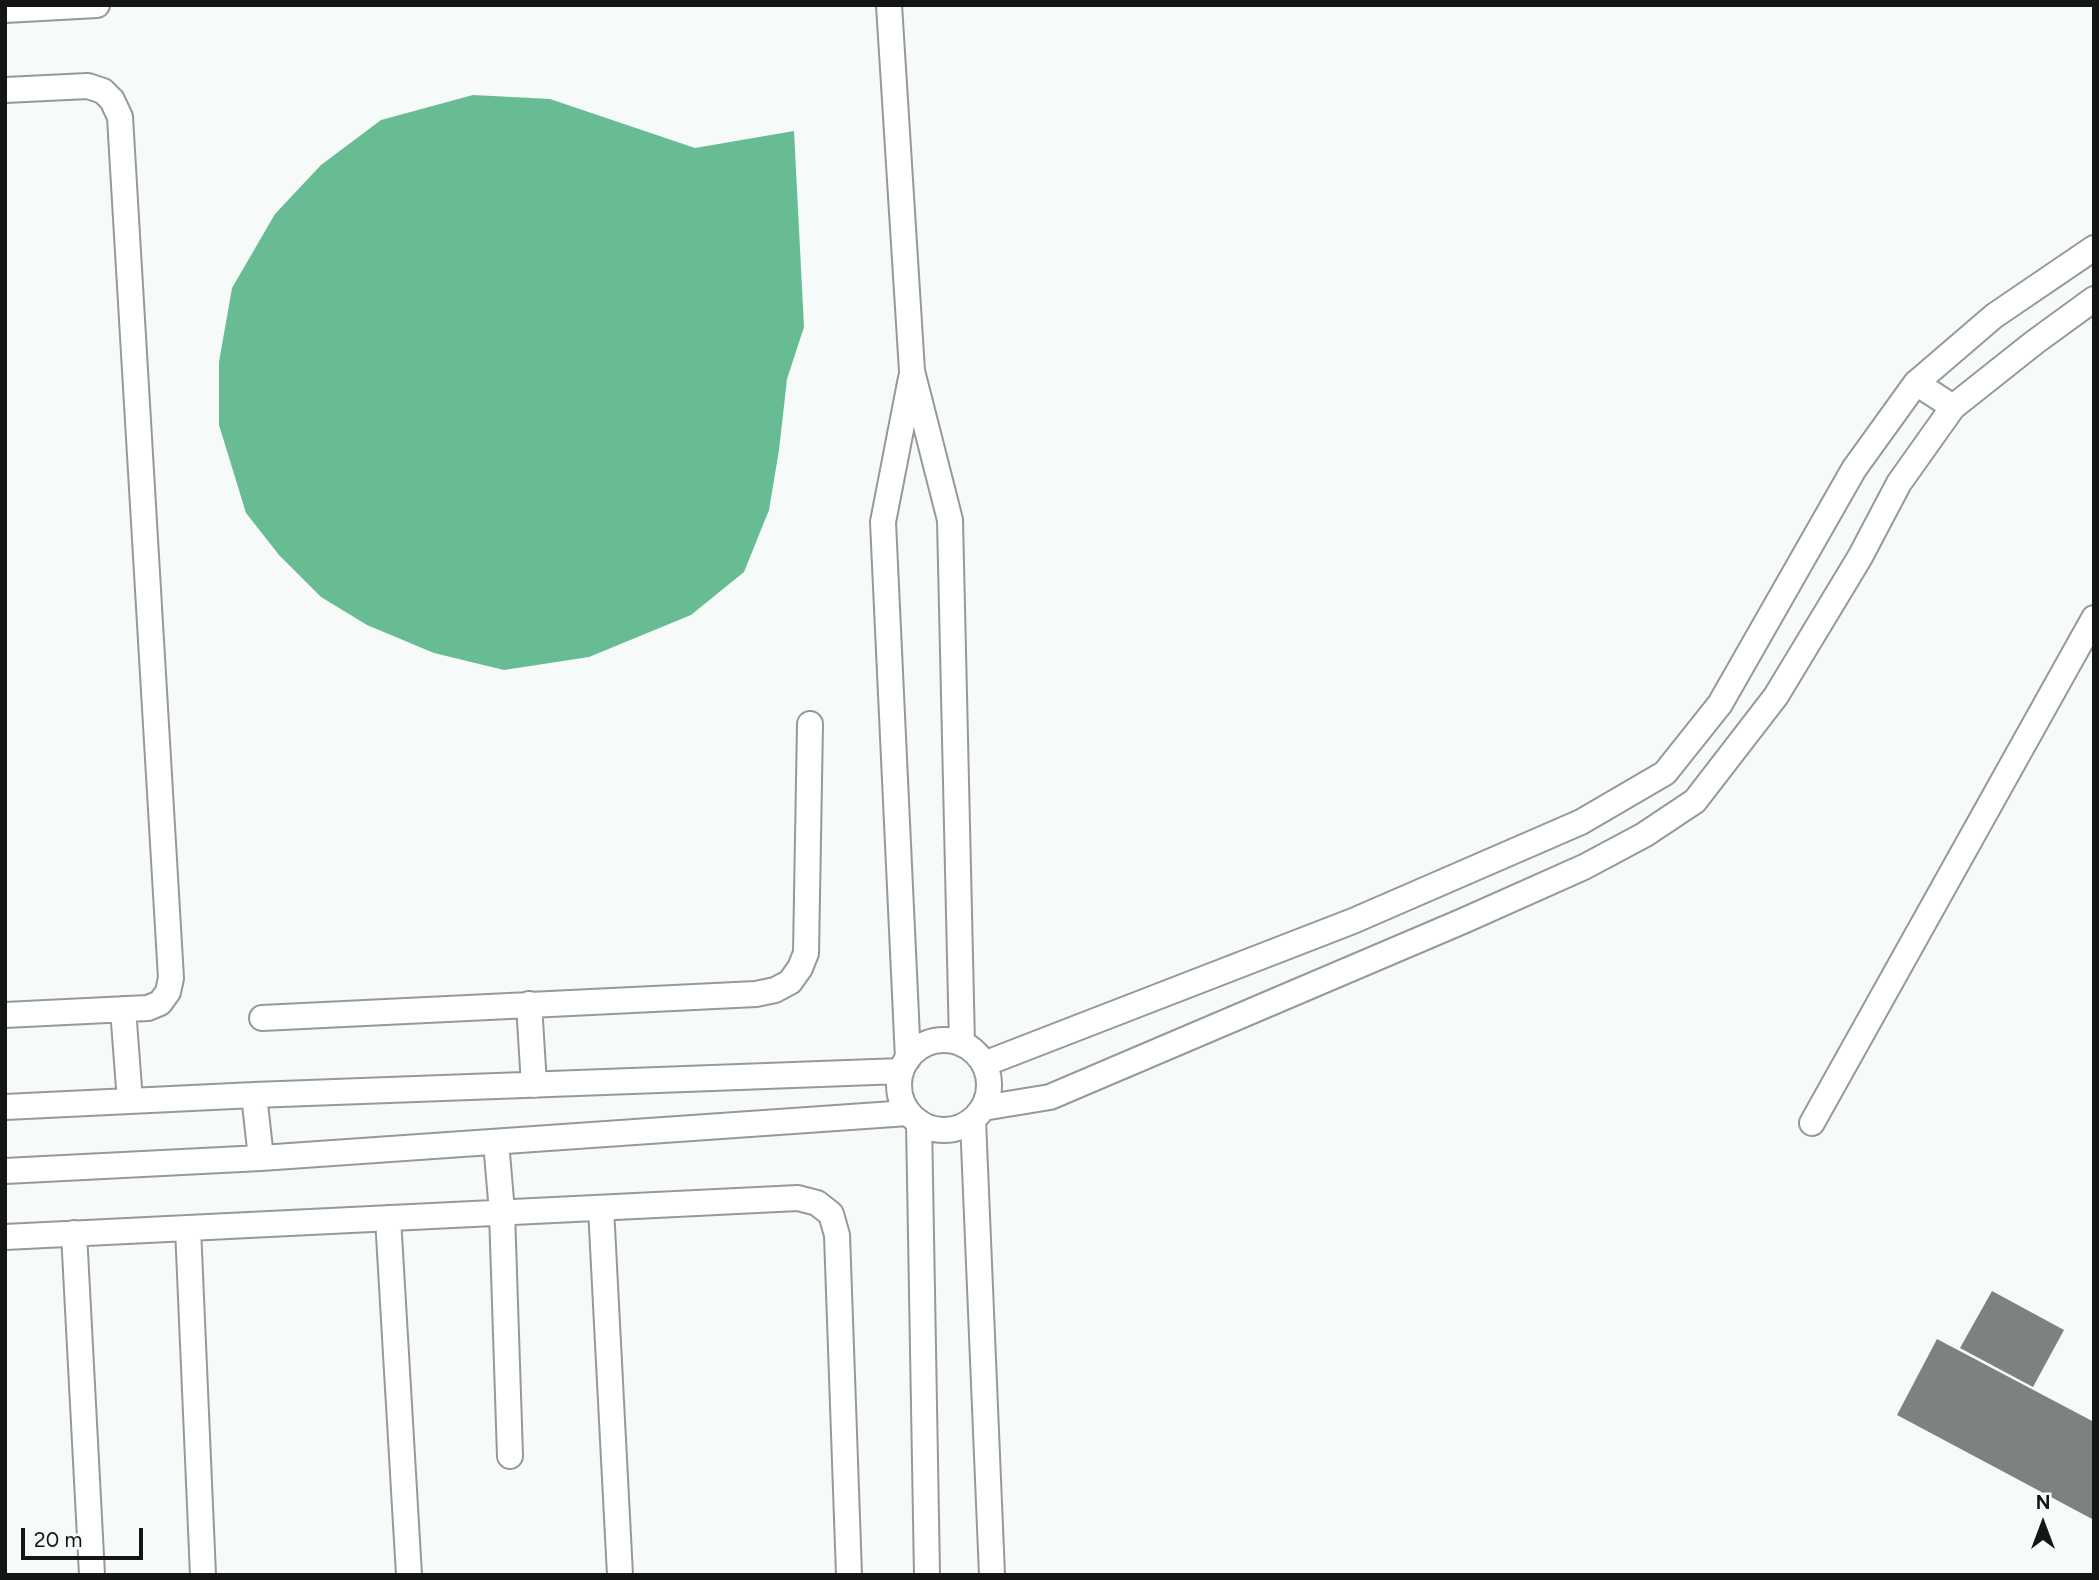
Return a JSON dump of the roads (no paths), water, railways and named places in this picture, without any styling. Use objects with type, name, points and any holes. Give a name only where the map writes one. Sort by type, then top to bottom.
[{"type":"lane","points":[[5,10],[97,5]]},
{"type":"lane","points":[[889,5],[912,370],[950,520],[962,1044]]},
{"type":"lane","points":[[5,90],[88,86],[103,91],[112,100],[120,117],[171,978],[168,992],[160,1003],[148,1008],[5,1015]]},
{"type":"lane","points":[[984,1064],[1353,920],[1581,822],[1665,773],[1720,705],[1854,469],[1916,383],[1994,316],[2094,248]]},
{"type":"lane","points":[[912,370],[883,522],[904,1065],[899,1086],[901,1100],[914,1118],[931,1128],[946,1130],[960,1127],[978,1114],[1050,1097],[1463,921],[1584,867],[1644,835],[1695,801],[1776,696],[1860,557],[1899,483],[1952,407],[2094,299]]},
{"type":"lane","points":[[1916,383],[1952,407]]},
{"type":"lane","points":[[1812,1123],[2094,618]]},
{"type":"lane","points":[[262,1018],[756,993],[775,990],[790,982],[806,953],[810,724]]},
{"type":"lane","points":[[1665,773],[1695,801]]},
{"type":"lane","points":[[529,1004],[534,1085]]},
{"type":"lane","points":[[123,1009],[131,1101]]},
{"type":"lane","points":[[5,1107],[534,1085],[904,1065],[918,1049],[932,1043],[947,1041],[962,1044],[975,1052],[984,1064],[989,1079],[989,1094],[978,1114],[992,1575]]},
{"type":"lane","points":[[254,1095],[261,1158]]},
{"type":"lane","points":[[5,1171],[914,1118]]},
{"type":"lane","points":[[914,1118],[927,1575]]},
{"type":"lane","points":[[496,1142],[502,1212],[510,1456]]},
{"type":"lane","points":[[5,1237],[798,1198],[817,1203],[831,1214],[836,1235],[849,1575]]},
{"type":"lane","points":[[601,1208],[620,1575]]},
{"type":"lane","points":[[388,1218],[409,1575]]},
{"type":"lane","points":[[188,1228],[203,1575]]},
{"type":"lane","points":[[74,1233],[92,1575]]}]
